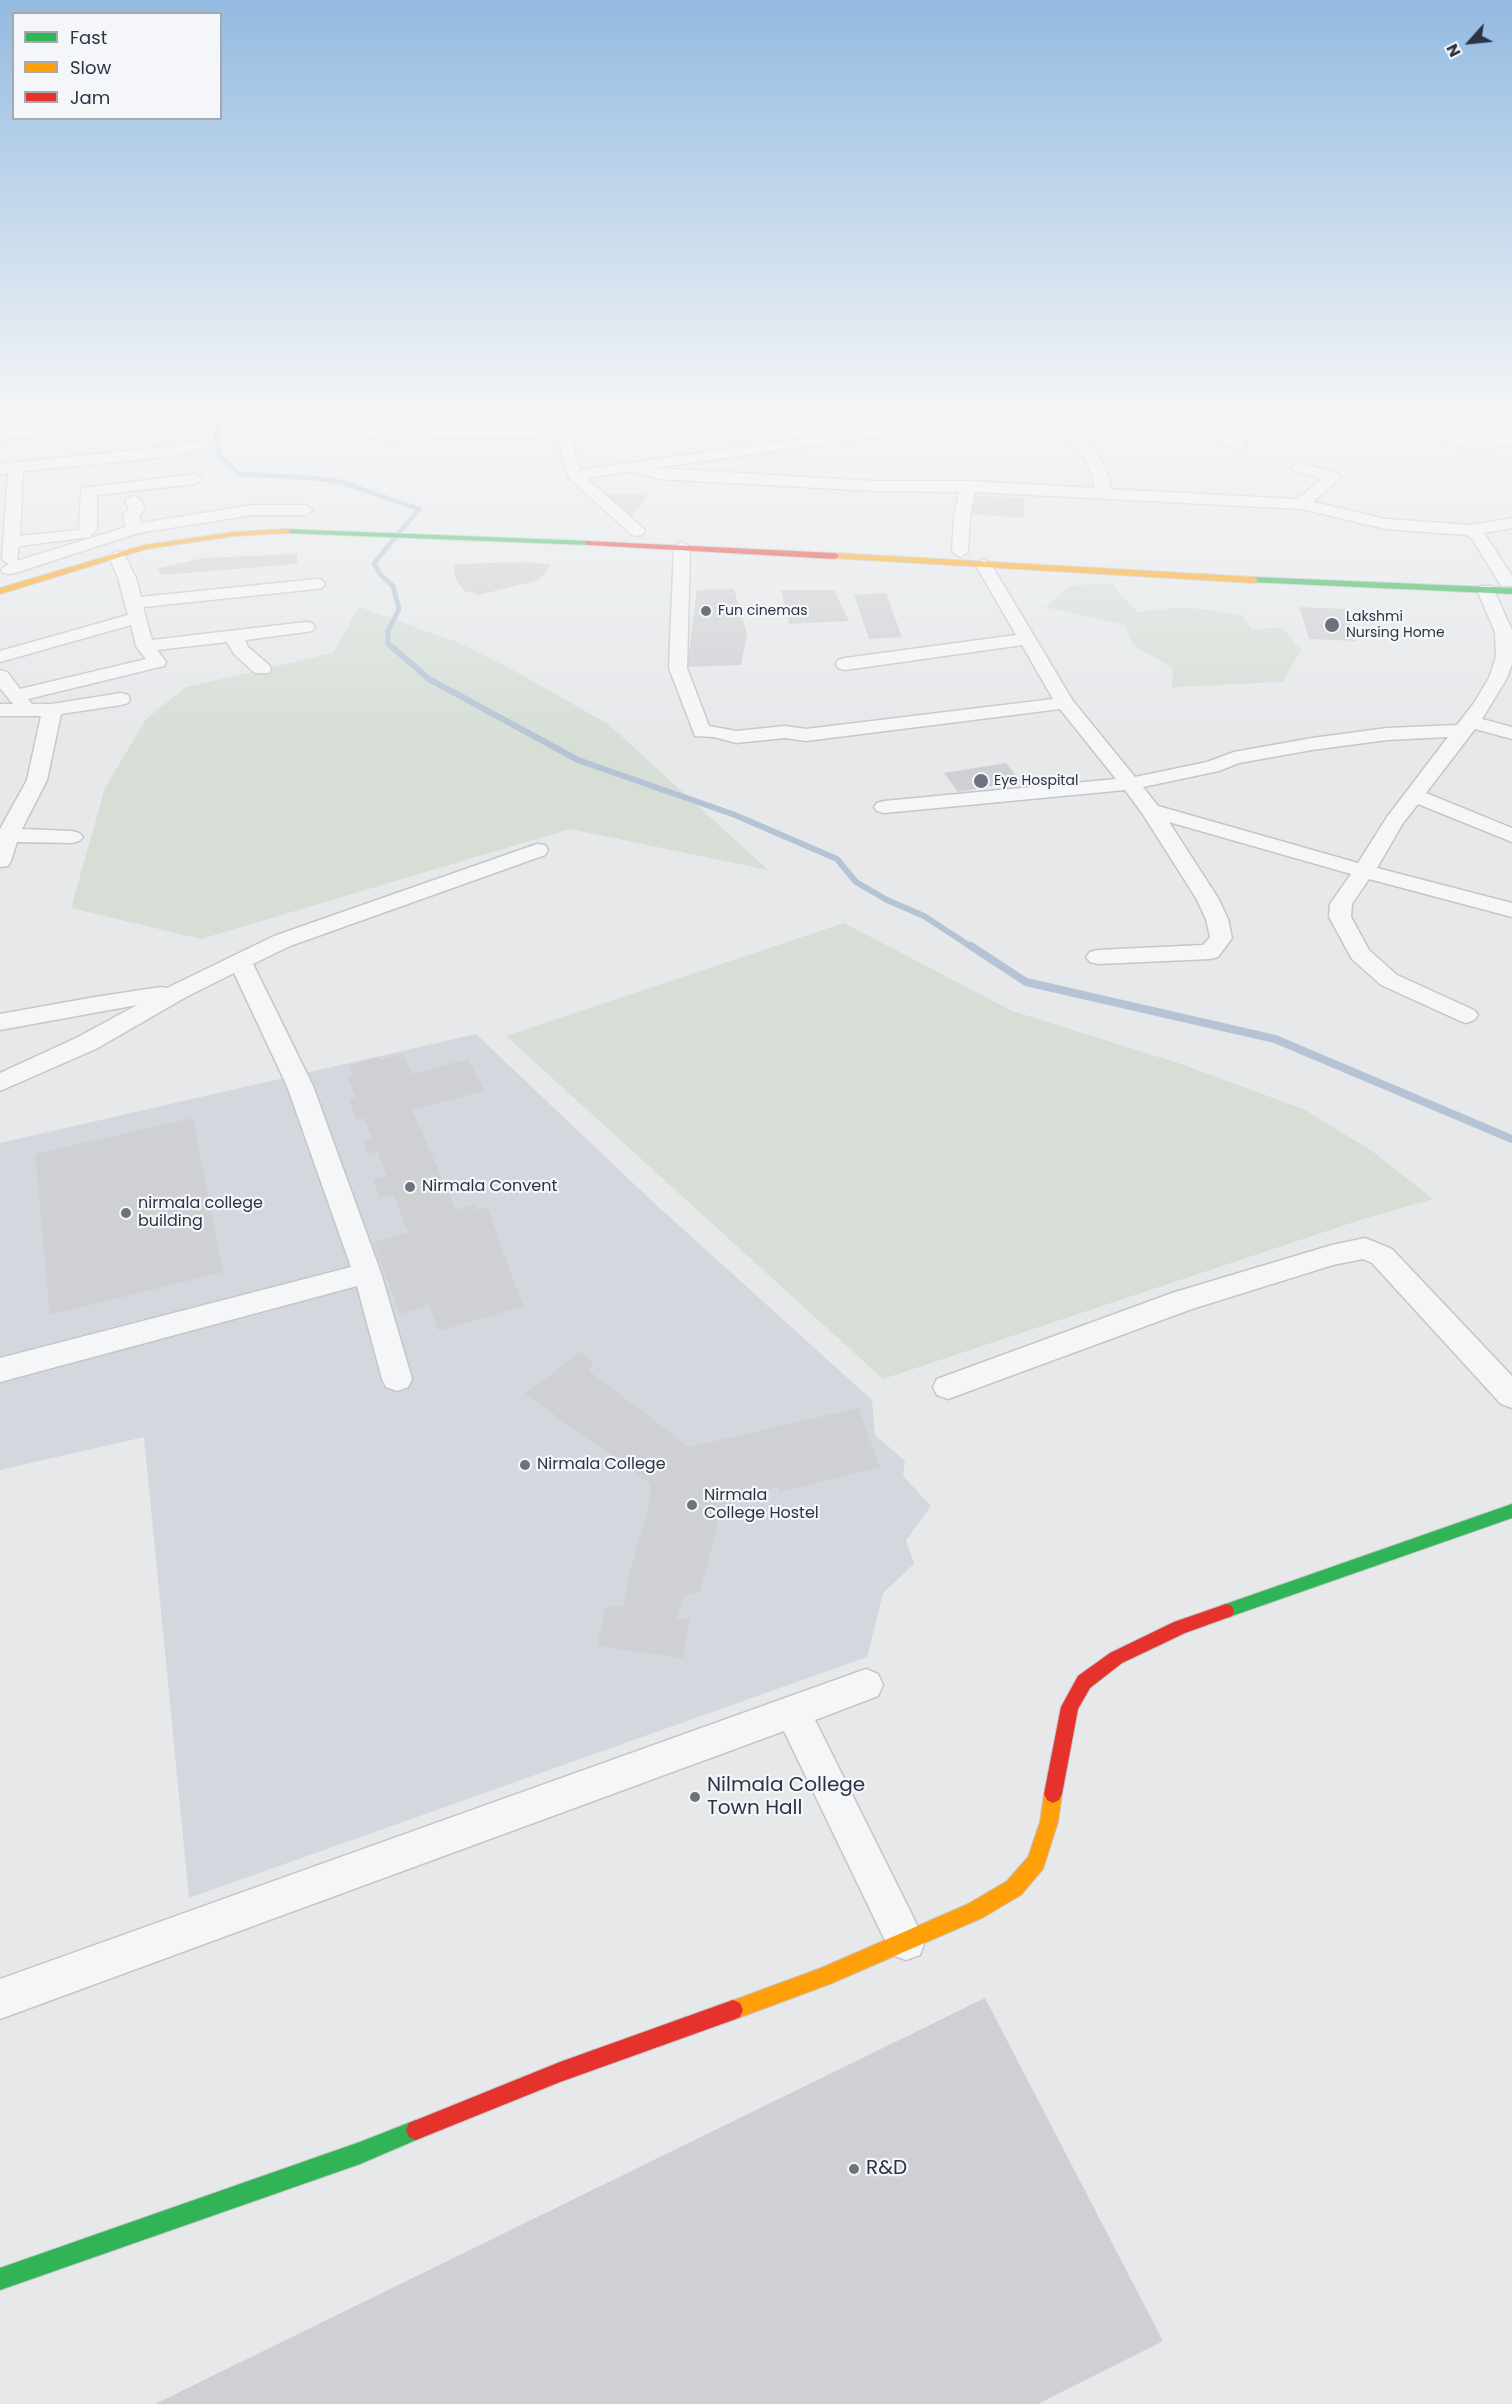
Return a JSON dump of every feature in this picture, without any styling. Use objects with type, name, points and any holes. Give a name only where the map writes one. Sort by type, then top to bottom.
[{"type":"main road","points":[[10,576],[135,542],[179,533],[241,526],[480,533],[682,547],[1486,590],[1510,585]]},
{"type":"main road","points":[[0,591],[145,547],[234,534],[339,528]]},
{"type":"main road","points":[[480,533],[614,530],[1282,574],[1510,585]]},
{"type":"main road","points":[[0,2280],[360,2153],[560,2072],[823,1977],[975,1911],[1014,1888],[1036,1862],[1049,1822],[1058,1760],[1070,1707],[1084,1682],[1116,1658],[1180,1627],[1512,1511]]},
{"type":"street","points":[[10,523],[10,576],[135,529],[171,523]]},
{"type":"street","points":[[11,542],[84,534],[89,528],[89,523]]},
{"type":"street","points":[[133,523],[135,529]]},
{"type":"street","points":[[637,523],[649,532]]},
{"type":"street","points":[[960,552],[962,523]]},
{"type":"street","points":[[1383,523],[1471,530],[1511,523]]},
{"type":"street","points":[[1471,530],[1479,537],[1510,585]]},
{"type":"street","points":[[682,547],[678,668],[702,732],[714,731],[736,737],[785,732],[806,735],[1065,703]]},
{"type":"street","points":[[0,710],[158,662],[145,646],[117,556]]},
{"type":"street","points":[[983,564],[1065,703],[1151,810],[1207,898],[1221,938],[1210,952],[1098,957]]},
{"type":"street","points":[[0,657],[135,611],[316,584]]},
{"type":"street","points":[[1466,1015],[1389,980],[1360,954],[1340,917],[1341,904],[1394,821],[1484,705],[1498,678],[1505,657],[1504,632],[1486,590]]},
{"type":"street","points":[[145,646],[306,627]]},
{"type":"street","points":[[234,636],[240,650],[262,669]]},
{"type":"street","points":[[845,664],[1028,639]]},
{"type":"street","points":[[0,676],[21,703],[52,710],[121,699]]},
{"type":"street","points":[[0,861],[4,836],[37,780],[52,710]]},
{"type":"street","points":[[884,807],[1128,784],[1212,767],[1234,758],[1387,734],[1466,726],[1512,733]]},
{"type":"street","points":[[1414,795],[1512,836]]},
{"type":"street","points":[[1151,810],[1364,871],[1512,910]]},
{"type":"street","points":[[4,836],[72,837]]},
{"type":"street","points":[[0,1083],[87,1043],[178,992],[282,941],[537,850]]},
{"type":"street","points":[[241,963],[300,1086],[367,1273],[397,1379]]},
{"type":"street","points":[[0,1022],[95,1004],[178,992]]},
{"type":"street","points":[[948,1387],[1182,1301],[1332,1254],[1365,1248],[1382,1256],[1512,1396]]},
{"type":"street","points":[[0,1370],[367,1273]]},
{"type":"street","points":[[0,1999],[866,1685]]},
{"type":"street","points":[[792,1711],[906,1941]]},
{"type":"shaded area","points":[[1112,584],[1137,612],[1174,608],[1205,609],[1242,615],[1251,629],[1283,628],[1301,650],[1283,682],[1172,687],[1173,668],[1133,645],[1125,625],[1045,607],[1071,585]]},
{"type":"shaded area","points":[[359,607],[460,643],[608,724],[768,870],[570,829],[201,939],[71,908],[105,788],[146,719],[186,687],[333,653]]},
{"type":"shaded area","points":[[844,923],[1012,1011],[1181,1064],[1303,1109],[1372,1151],[1433,1199],[1363,1219],[883,1379],[506,1036]]},
{"type":"shaded area","name":"Nirmala College","points":[[476,1034],[653,1202],[872,1400],[875,1435],[905,1461],[903,1476],[931,1506],[906,1540],[914,1564],[883,1593],[867,1657],[189,1898],[144,1437],[0,1470],[0,1143]]},
{"type":"building","points":[[297,554],[297,564],[162,575],[156,569],[203,558]]},
{"type":"building","points":[[530,562],[551,565],[539,580],[479,595],[464,591],[456,580],[453,564]]},
{"type":"building","points":[[734,589],[747,635],[741,665],[687,667],[697,590]]},
{"type":"building","points":[[781,590],[834,590],[849,621],[789,624]]},
{"type":"building","points":[[886,593],[902,637],[869,639],[854,595]]},
{"type":"building","points":[[1299,607],[1345,609],[1356,641],[1309,639]]},
{"type":"building","points":[[1006,763],[1020,781],[958,792],[944,773]]},
{"type":"building","name":"Nirmala Convent","points":[[403,1054],[412,1074],[468,1059],[484,1091],[412,1110],[456,1210],[474,1205],[476,1210],[487,1207],[523,1306],[439,1331],[429,1305],[400,1314],[373,1242],[408,1232],[393,1194],[380,1198],[373,1180],[387,1176],[377,1151],[368,1154],[363,1141],[373,1139],[364,1118],[357,1120],[348,1099],[356,1097],[347,1076],[354,1075],[350,1065],[379,1057],[381,1060]]},
{"type":"building","name":"nirmala college building","points":[[193,1118],[223,1272],[50,1315],[35,1154]]},
{"type":"building","name":"Nirmala College Hostel","points":[[581,1352],[593,1362],[589,1371],[689,1447],[858,1408],[880,1467],[779,1492],[778,1487],[736,1498],[734,1508],[721,1510],[700,1593],[684,1594],[677,1619],[690,1619],[683,1658],[597,1646],[606,1606],[624,1607],[628,1578],[650,1502],[650,1483],[525,1394]]},
{"type":"building","name":"R&D","points":[[985,1998],[1163,2341],[1038,2404],[155,2404]]},
{"type":"waterway","points":[[394,649],[388,644],[388,631],[399,609],[393,586],[380,574],[374,563],[407,523]]},
{"type":"waterway","points":[[392,647],[429,679],[578,760],[735,815],[837,859],[856,882],[887,900],[924,916],[973,948]]},
{"type":"waterway","points":[[971,946],[1026,982],[1275,1039],[1512,1139]]},
{"type":"traffic: fast","points":[[286,531],[589,543]]},
{"type":"traffic: fast","points":[[1254,580],[1512,591]]},
{"type":"traffic: fast","points":[[1226,1611],[1512,1511]]},
{"type":"traffic: fast","points":[[0,2279],[360,2153],[416,2130]]},
{"type":"traffic: slow","points":[[0,591],[145,547],[234,534],[286,531]]},
{"type":"traffic: slow","points":[[835,556],[1254,580]]},
{"type":"traffic: slow","points":[[733,2010],[823,1977],[975,1911],[1014,1888],[1036,1862],[1049,1822],[1053,1794]]},
{"type":"traffic: jam","points":[[589,543],[835,556]]},
{"type":"traffic: jam","points":[[1053,1794],[1070,1707],[1084,1682],[1116,1658],[1180,1627],[1226,1611]]},
{"type":"traffic: jam","points":[[416,2130],[560,2072],[733,2010]]},
{"type":"place","name":"Fun cinemas","points":[[706,611]]},
{"type":"place","name":"Lakshmi Nursing Home","points":[[1332,625]]},
{"type":"place","name":"Eye Hospital","points":[[981,781]]},
{"type":"place","name":"Nirmala Convent","points":[[410,1187]]},
{"type":"place","name":"nirmala college building","points":[[126,1213]]},
{"type":"place","name":"Nirmala College","points":[[525,1465]]},
{"type":"place","name":"Nirmala College Hostel","points":[[692,1505]]},
{"type":"place","name":"Nilmala College Town Hall","points":[[695,1797]]},
{"type":"place","name":"R&D","points":[[854,2169]]}]
